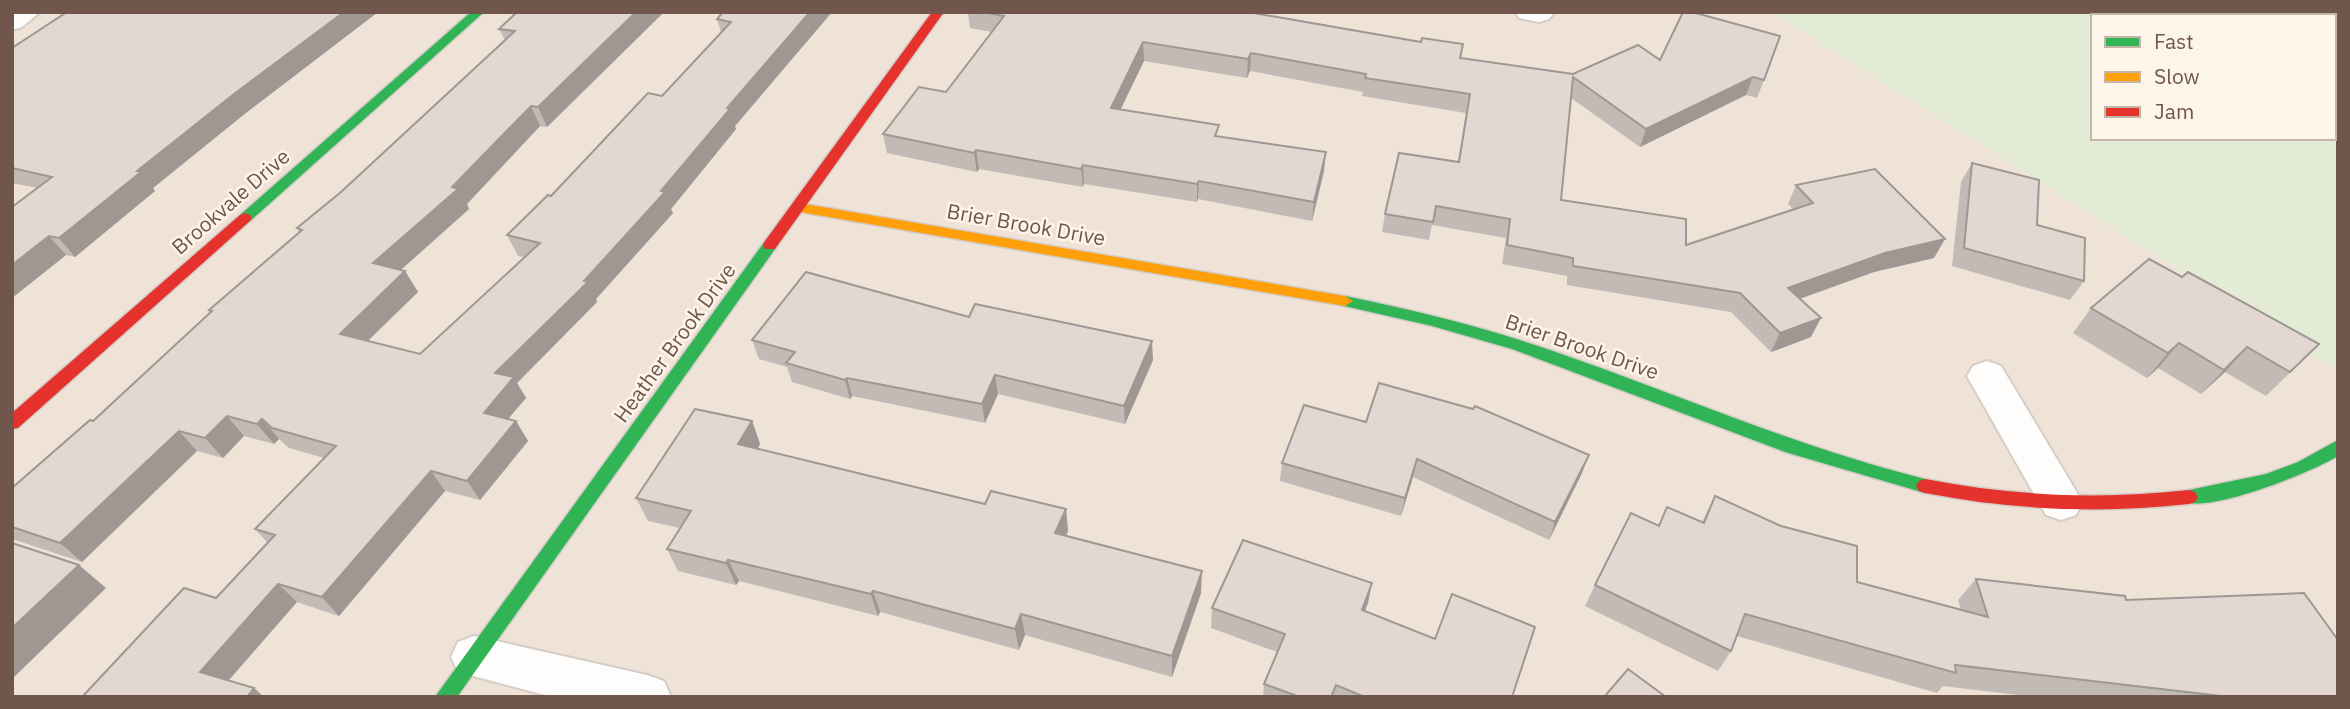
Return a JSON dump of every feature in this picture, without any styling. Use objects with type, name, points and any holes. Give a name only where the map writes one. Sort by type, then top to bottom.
[{"type":"street","points":[[12,21],[26,12]]},
{"type":"street","name":"Brookvale Drive","points":[[12,423],[478,12]]},
{"type":"street","name":"Heather Brook Drive","points":[[445,697],[799,208],[937,12]]},
{"type":"street","name":"Brier Brook Drive","points":[[799,208],[1295,292],[1436,321],[1593,370],[1798,450],[1863,470],[1996,498],[2061,503],[2136,503],[2184,499],[2239,489],[2287,474],[2338,447]]},
{"type":"street","points":[[1987,376],[2061,503]]},
{"type":"street","points":[[474,657],[647,697]]},
{"type":"shaded area","points":[[12,12],[1772,12],[2338,371],[2338,697],[12,697]]},
{"type":"green space","points":[[1772,12],[2338,12],[2338,371]]},
{"type":"building","points":[[67,12],[344,12],[234,94],[137,171],[141,172],[59,238],[49,236],[12,265],[12,207],[52,177],[12,168],[12,48]]},
{"type":"building","points":[[517,12],[636,12],[538,107],[531,106],[452,187],[458,189],[373,263],[405,271],[340,334],[420,354],[540,243],[507,235],[548,195],[551,196],[648,93],[662,96],[731,22],[717,19],[723,12],[810,12],[727,108],[730,109],[661,191],[665,192],[584,281],[588,282],[495,373],[514,377],[484,413],[516,421],[467,481],[431,471],[322,597],[278,584],[200,672],[254,688],[247,697],[82,697],[184,588],[216,598],[275,535],[255,529],[336,446],[272,428],[262,419],[257,424],[227,416],[205,438],[179,431],[60,543],[12,527],[12,488],[90,420],[93,421],[212,311],[209,310],[302,230],[297,228],[341,192],[515,31],[499,29]]},
{"type":"building","points":[[982,12],[1248,12],[1421,42],[1422,38],[1463,44],[1460,58],[1573,74],[1638,45],[1660,60],[1683,12],[1692,12],[1780,36],[1764,80],[1753,77],[1646,129],[1573,77],[1561,200],[1686,219],[1686,245],[1813,203],[1796,185],[1875,169],[1945,239],[1885,253],[1788,288],[1821,318],[1780,333],[1740,293],[1573,266],[1573,258],[1507,245],[1510,219],[1436,206],[1433,222],[1385,214],[1399,153],[1459,162],[1470,94],[1365,78],[1366,74],[1251,53],[1248,59],[1143,42],[1111,108],[1219,125],[1215,136],[1326,152],[1314,202],[1199,181],[1197,184],[1083,165],[1081,169],[976,150],[974,153],[883,134],[919,87],[946,92],[1004,16]]},
{"type":"building","points":[[1972,163],[2039,180],[2037,225],[2085,238],[2084,281],[1964,248]]},
{"type":"building","points":[[2149,259],[2182,277],[2188,272],[2319,344],[2290,372],[2247,347],[2224,370],[2179,343],[2168,353],[2091,308]]},
{"type":"building","points":[[806,272],[969,317],[975,304],[1152,341],[1124,406],[995,375],[982,404],[847,378],[845,380],[786,363],[795,352],[752,340]]},
{"type":"building","points":[[1379,383],[1473,409],[1475,406],[1589,455],[1555,522],[1417,459],[1405,498],[1282,463],[1304,405],[1366,422]]},
{"type":"building","points":[[695,409],[752,421],[738,444],[985,504],[991,491],[1066,509],[1055,533],[1202,571],[1172,656],[1021,614],[1015,629],[873,591],[871,594],[728,560],[726,563],[667,549],[691,511],[636,498]]},
{"type":"building","points":[[1715,496],[1781,526],[1857,546],[1857,582],[1988,617],[1976,579],[2125,596],[2126,600],[2304,593],[2338,640],[2338,697],[2230,697],[1955,665],[1956,673],[1745,614],[1731,651],[1595,585],[1631,513],[1659,526],[1667,507],[1704,523]]},
{"type":"building","points":[[1243,540],[1372,583],[1362,610],[1435,639],[1452,594],[1535,627],[1512,697],[1365,697],[1336,685],[1331,697],[1300,697],[1264,684],[1285,634],[1212,608]]},
{"type":"building","points":[[12,543],[79,565],[12,628]]},
{"type":"building","points":[[1628,669],[1666,697],[1604,697]]},
{"type":"traffic: fast","points":[[245,218],[478,12]]},
{"type":"traffic: fast","points":[[445,697],[770,245]]},
{"type":"traffic: fast","points":[[1345,301],[1432,320],[1518,345],[1791,447],[1835,462],[1925,486]]},
{"type":"traffic: fast","points":[[2189,497],[2267,481],[2304,466],[2338,447]]},
{"type":"traffic: slow","points":[[799,208],[1345,301]]},
{"type":"traffic: jam","points":[[770,245],[938,12]]},
{"type":"traffic: jam","points":[[12,423],[245,218]]},
{"type":"traffic: jam","points":[[1925,486],[1991,497],[2057,503],[2123,503],[2189,497]]}]
